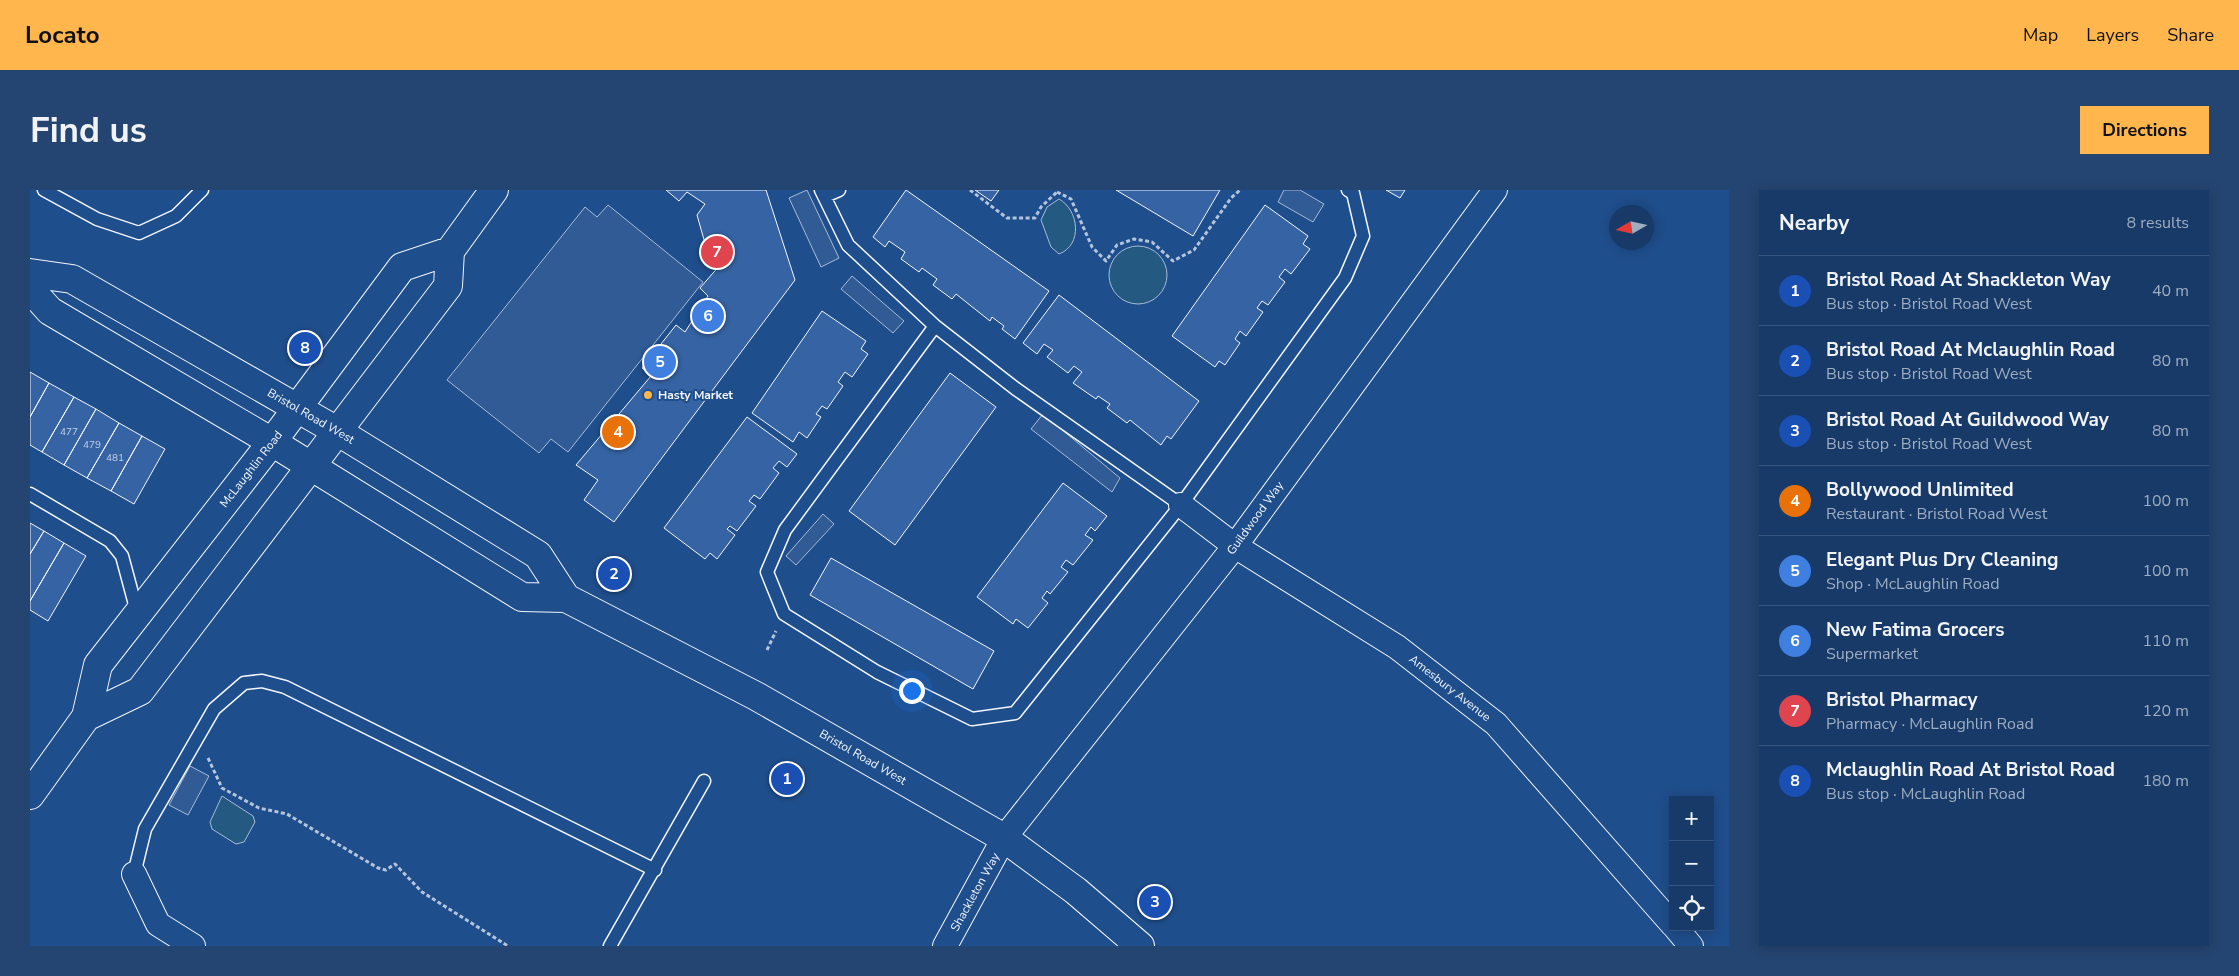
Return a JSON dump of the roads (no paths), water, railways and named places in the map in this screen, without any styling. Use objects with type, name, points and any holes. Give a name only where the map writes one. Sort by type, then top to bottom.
[{"type":"street","points":[[450,251],[494,190]]},
{"type":"street","name":"Guildwood Way","points":[[1004,838],[1235,546],[1494,190]]},
{"type":"street","name":"McLaughlin Road","points":[[30,795],[86,717],[98,665],[272,442],[402,267],[450,251],[448,286],[140,691],[86,717]]},
{"type":"street","name":"Bristol Road West","points":[[30,273],[72,279],[336,431],[538,555],[566,598]]},
{"type":"street","name":"Bristol Road West","points":[[30,289],[50,311],[272,442],[522,596],[566,598],[756,696],[1004,838],[1076,891],[1140,946]]},
{"type":"street","name":"Amesbury Avenue","points":[[1181,506],[1235,546],[1397,647],[1496,724],[1669,920]]},
{"type":"street","name":"Shackleton Way","points":[[945,946],[1004,838]]},
{"type":"street","points":[[134,874],[158,924],[193,946]]},
{"type":"street","name":"Amesbury Avenue","points":[[1678,931],[1691,946]]},
{"type":"lane","points":[[44,190],[97,219],[139,233],[176,216],[202,190]]},
{"type":"lane","points":[[839,190],[823,193],[848,245],[935,326],[1016,389],[1181,506]]},
{"type":"lane","points":[[935,326],[784,530],[767,572],[784,614],[877,672],[972,719],[1015,713],[1181,506],[1345,278],[1363,236],[1353,193],[1348,190]]},
{"type":"lane","points":[[30,494],[110,541],[122,556],[138,613]]},
{"type":"lane","points":[[134,874],[145,830],[197,736],[214,709],[235,689],[252,681],[271,683],[294,692],[654,870]]},
{"type":"lane","points":[[610,946],[704,781]]},
{"type":"place","name":"Bristol Pharmacy","points":[[717,252]]},
{"type":"place","name":"New Fatima Grocers","points":[[708,316]]},
{"type":"place","name":"Mclaughlin Road At Bristol Road","points":[[305,348]]},
{"type":"place","name":"Elegant Plus Dry Cleaning","points":[[660,362]]},
{"type":"place","name":"Hasty Market","points":[[648,395]]},
{"type":"place","name":"Bollywood Unlimited","points":[[618,432]]},
{"type":"place","name":"Bristol Road At Mclaughlin Road","points":[[614,574]]},
{"type":"place","name":"Bristol Road At Shackleton Way","points":[[787,779]]},
{"type":"place","name":"Bristol Road At Guildwood Way","points":[[1155,902]]}]
